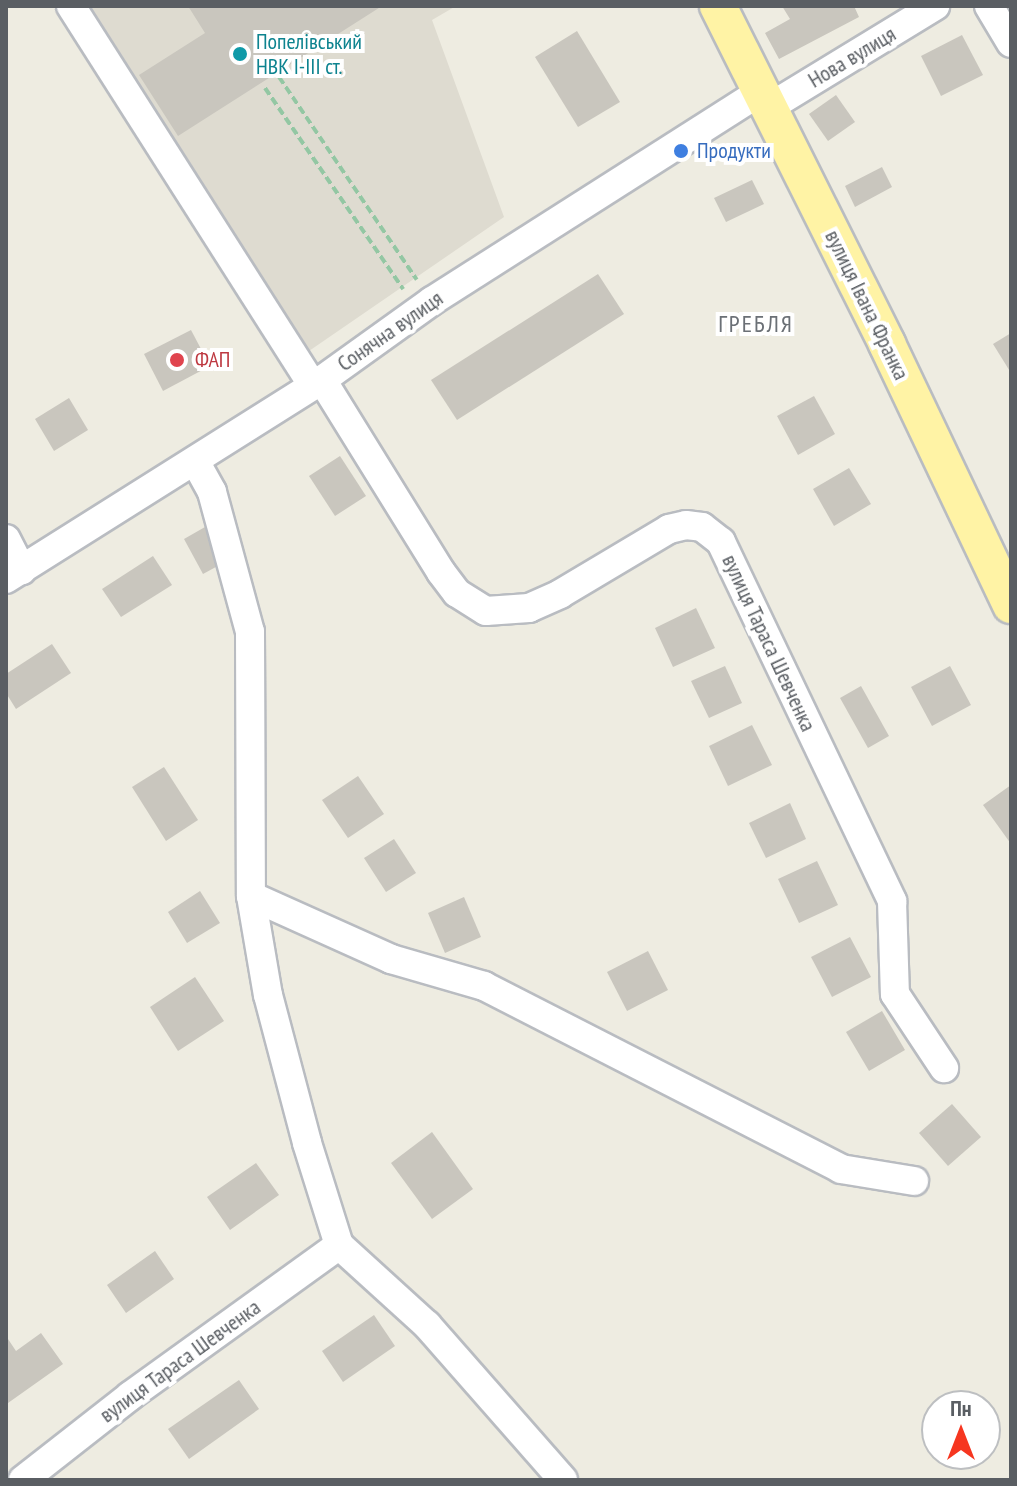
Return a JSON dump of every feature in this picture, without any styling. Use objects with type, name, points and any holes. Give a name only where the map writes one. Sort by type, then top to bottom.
[{"type":"main road","name":"вулиця Івана Франка","points":[[718,6],[887,344],[1011,605]]},
{"type":"street","name":"вулиця Тараса Шевченка","points":[[71,6],[457,593],[486,611],[529,608],[560,594],[669,529],[686,525],[702,527],[721,542],[892,901],[895,994],[944,1068]]},
{"type":"street","name":"Нова вулиця","points":[[763,100],[935,6]]},
{"type":"street","points":[[989,6],[1011,43]]},
{"type":"street","name":"Сонячна вулиця","points":[[6,539],[14,574],[317,382],[425,306],[763,100]]},
{"type":"street","points":[[195,461],[212,492],[250,632],[251,896],[268,995],[307,1143],[339,1245],[427,1325],[563,1480]]},
{"type":"street","points":[[251,896],[391,959],[484,986],[841,1169],[914,1181]]},
{"type":"street","name":"вулиця Тараса Шевченка","points":[[23,1480],[130,1396],[339,1245]]},
{"type":"path","points":[[279,77],[425,306]]},
{"type":"path","points":[[265,88],[425,306]]},
{"type":"shaded area","points":[[89,6],[456,6],[432,20],[504,217],[309,351]]},
{"type":"building","name":"Попелівський НВК І-ІІІ ст.","points":[[188,6],[382,6],[178,136],[139,75],[205,33]]},
{"type":"building","points":[[782,6],[854,6],[859,17],[779,59],[765,33],[790,19]]},
{"type":"building","points":[[577,31],[620,102],[578,127],[535,57]]},
{"type":"building","points":[[962,35],[983,75],[941,96],[921,56]]},
{"type":"building","points":[[836,95],[855,122],[828,141],[809,114]]},
{"type":"building","points":[[882,167],[892,187],[855,207],[845,186]]},
{"type":"building","points":[[752,180],[764,204],[726,222],[714,198]]},
{"type":"building","points":[[598,274],[624,314],[457,420],[431,380]]},
{"type":"building","name":"ФАП","points":[[191,330],[210,366],[163,391],[144,354]]},
{"type":"building","points":[[1011,333],[1011,373],[993,344]]},
{"type":"building","points":[[814,396],[835,434],[798,455],[777,416]]},
{"type":"building","points":[[69,398],[88,430],[54,451],[35,419]]},
{"type":"building","points":[[340,456],[366,496],[335,516],[309,476]]},
{"type":"building","points":[[849,468],[871,504],[834,526],[813,489]]},
{"type":"building","points":[[205,527],[225,562],[203,574],[184,539]]},
{"type":"building","points":[[153,556],[172,585],[121,617],[102,589]]},
{"type":"building","points":[[696,608],[715,648],[673,667],[655,628]]},
{"type":"building","points":[[52,644],[71,673],[16,709],[6,693],[6,674]]},
{"type":"building","points":[[725,666],[742,703],[709,718],[691,681]]},
{"type":"building","points":[[950,666],[971,705],[932,726],[911,687]]},
{"type":"building","points":[[861,686],[889,736],[868,748],[840,698]]},
{"type":"building","points":[[752,725],[772,765],[728,786],[709,746]]},
{"type":"building","points":[[164,767],[198,820],[166,841],[132,787]]},
{"type":"building","points":[[358,776],[384,814],[348,838],[322,800]]},
{"type":"building","points":[[1011,785],[1011,844],[983,805]]},
{"type":"building","points":[[790,803],[806,839],[766,858],[749,823]]},
{"type":"building","points":[[394,839],[416,873],[386,892],[364,858]]},
{"type":"building","points":[[817,861],[838,905],[799,923],[778,879]]},
{"type":"building","points":[[200,891],[220,923],[187,943],[168,912]]},
{"type":"building","points":[[464,897],[481,937],[445,953],[428,913]]},
{"type":"building","points":[[850,937],[871,977],[832,997],[811,957]]},
{"type":"building","points":[[648,951],[668,990],[627,1011],[607,972]]},
{"type":"building","points":[[195,977],[224,1021],[178,1051],[150,1007]]},
{"type":"building","points":[[882,1011],[905,1050],[869,1071],[846,1032]]},
{"type":"building","points":[[952,1104],[981,1137],[948,1166],[919,1133]]},
{"type":"building","points":[[432,1132],[473,1189],[432,1219],[391,1163]]},
{"type":"building","points":[[256,1163],[279,1195],[230,1230],[207,1197]]},
{"type":"building","points":[[155,1251],[174,1279],[126,1313],[107,1285]]},
{"type":"building","points":[[374,1315],[395,1346],[343,1382],[322,1351]]},
{"type":"building","points":[[41,1333],[63,1364],[8,1403],[6,1336],[16,1351]]},
{"type":"building","points":[[239,1380],[259,1409],[189,1459],[168,1429]]},
{"type":"place","name":"Попелівський НВК І-ІІІ ст.","points":[[240,54]]},
{"type":"place","name":"Продукти","points":[[681,151]]},
{"type":"place","name":"ФАП","points":[[177,360]]},
{"type":"district","name":"ГРЕБЛЯ","points":[[756,324]]}]
